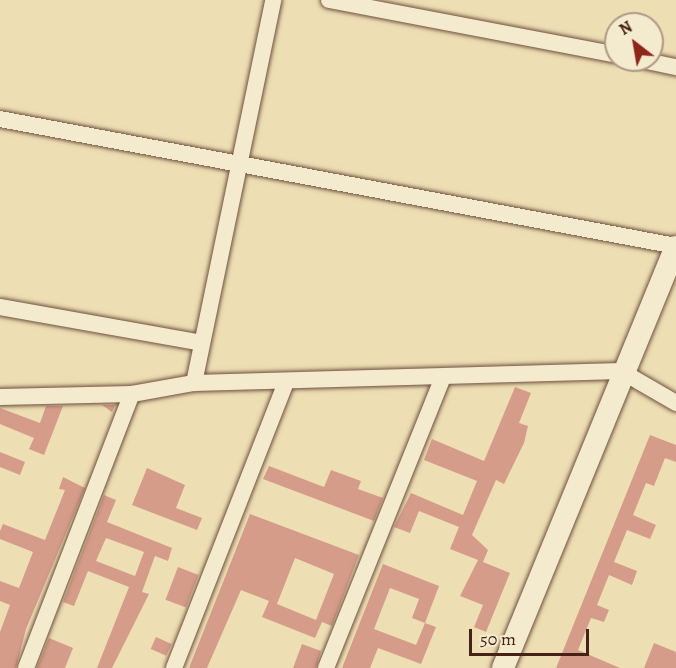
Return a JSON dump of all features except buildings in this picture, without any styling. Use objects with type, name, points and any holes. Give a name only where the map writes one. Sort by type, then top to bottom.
[{"type":"street","points":[[194,384],[273,0]]},
{"type":"street","points":[[329,0],[604,53]]},
{"type":"street","points":[[0,119],[240,162],[676,247],[621,371],[503,668]]},
{"type":"street","points":[[0,307],[202,343]]},
{"type":"street","points":[[0,397],[132,394],[194,384],[442,379],[621,371],[676,403]]},
{"type":"street","points":[[326,668],[442,379]]},
{"type":"street","points":[[174,668],[286,382]]},
{"type":"street","points":[[26,668],[132,394]]}]
